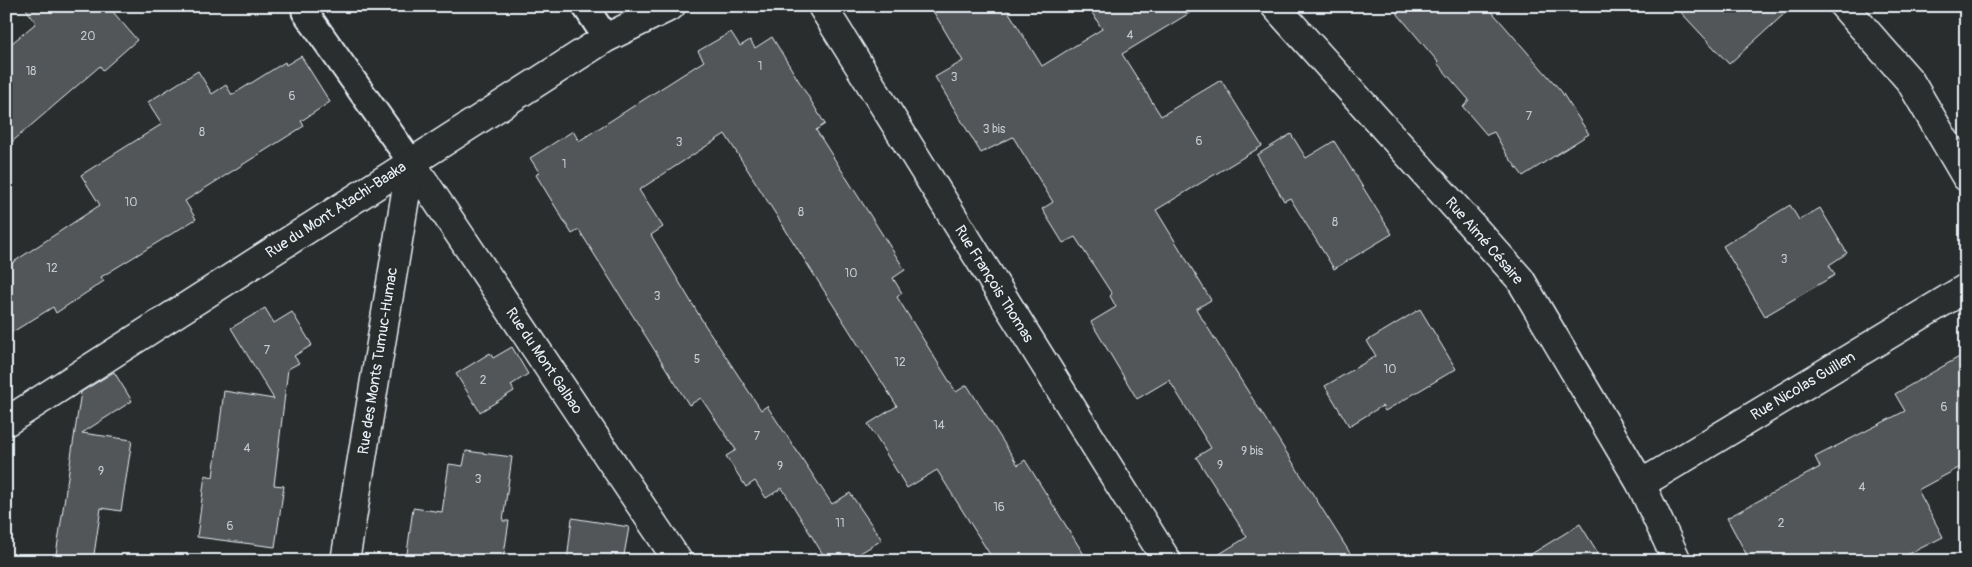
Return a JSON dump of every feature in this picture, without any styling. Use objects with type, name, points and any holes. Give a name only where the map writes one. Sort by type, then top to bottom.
[{"type":"street","name":"Rue du Mont Atachi-Baaka","points":[[6,422],[606,38],[671,6]]},
{"type":"street","name":"Rue François Thomas","points":[[822,6],[1167,561]]},
{"type":"street","name":"Rue Aimé Césaire","points":[[1275,6],[1520,278],[1641,484],[1677,561]]},
{"type":"street","points":[[1844,6],[1910,81],[1966,177]]},
{"type":"street","name":"Rue des Monts Tumuc-Humac","points":[[345,561],[411,162]]},
{"type":"street","name":"Rue du Mont Galbao","points":[[411,162],[678,561]]},
{"type":"street","name":"Rue Nicolas Guillen","points":[[1641,484],[1966,288]]},
{"type":"lane","points":[[306,6],[304,12],[411,162]]},
{"type":"lane","points":[[585,6],[606,38]]},
{"type":"building","points":[[24,6],[108,6],[137,40],[103,70],[100,66],[6,147],[6,48],[36,23]]},
{"type":"building","points":[[930,6],[1005,6],[1042,66],[1102,29],[1088,6],[1201,6],[1122,54],[1161,116],[1221,80],[1262,146],[1156,210],[1211,300],[1196,309],[1355,561],[1208,561],[1247,537],[1196,457],[1211,448],[1169,380],[1137,399],[1091,322],[1116,307],[1110,296],[1112,294],[1075,237],[1063,243],[1042,209],[1053,202],[1013,137],[981,153],[935,77],[963,61]]},
{"type":"building","points":[[1391,6],[1487,6],[1561,91],[1589,134],[1523,176],[1507,155],[1494,132],[1487,135],[1463,107],[1469,100]]},
{"type":"building","points":[[1675,6],[1793,6],[1729,64]]},
{"type":"building","points":[[731,32],[740,46],[750,40],[755,48],[772,37],[825,124],[816,130],[905,270],[893,278],[902,293],[897,297],[956,392],[967,385],[1018,465],[1025,460],[1088,561],[994,561],[937,470],[907,488],[868,424],[897,406],[725,134],[639,190],[663,227],[651,235],[705,325],[761,410],[767,406],[832,504],[850,493],[882,540],[847,561],[827,561],[782,488],[766,498],[755,481],[746,487],[726,456],[736,450],[701,398],[689,405],[579,230],[572,234],[536,175],[539,172],[530,158],[573,131],[579,141],[704,61],[698,51]]},
{"type":"building","points":[[301,56],[330,102],[301,121],[304,126],[185,201],[196,219],[101,277],[104,281],[56,313],[53,307],[6,336],[6,267],[100,205],[81,175],[162,124],[148,102],[198,71],[212,94],[226,85],[232,95],[285,62],[286,65]]},
{"type":"building","points":[[1291,134],[1306,158],[1334,141],[1392,234],[1334,269],[1290,198],[1284,201],[1257,155]]},
{"type":"building","points":[[1790,205],[1799,220],[1820,208],[1847,253],[1829,265],[1835,275],[1765,316],[1723,246]]},
{"type":"building","points":[[265,308],[274,323],[292,312],[312,345],[294,356],[299,363],[288,369],[274,485],[284,486],[275,547],[197,537],[205,475],[213,477],[224,391],[274,399],[231,328]]},
{"type":"building","points":[[1420,309],[1456,369],[1385,411],[1382,406],[1349,426],[1325,386],[1376,356],[1367,341]]},
{"type":"building","points":[[512,347],[528,374],[511,385],[514,391],[480,412],[456,374],[490,353],[493,358]]},
{"type":"building","points":[[1966,353],[1966,464],[1918,490],[1943,537],[1895,561],[1750,561],[1727,518],[1820,467],[1815,457],[1905,411],[1895,394]]},
{"type":"building","points":[[114,372],[132,401],[82,433],[132,440],[121,511],[101,508],[93,561],[55,561],[81,392]]},
{"type":"building","points":[[466,451],[512,457],[503,521],[509,521],[503,561],[406,561],[413,508],[442,512],[449,464],[463,466]]},
{"type":"building","points":[[572,518],[629,527],[623,561],[567,561]]},
{"type":"building","points":[[1580,524],[1603,561],[1520,561]]}]
